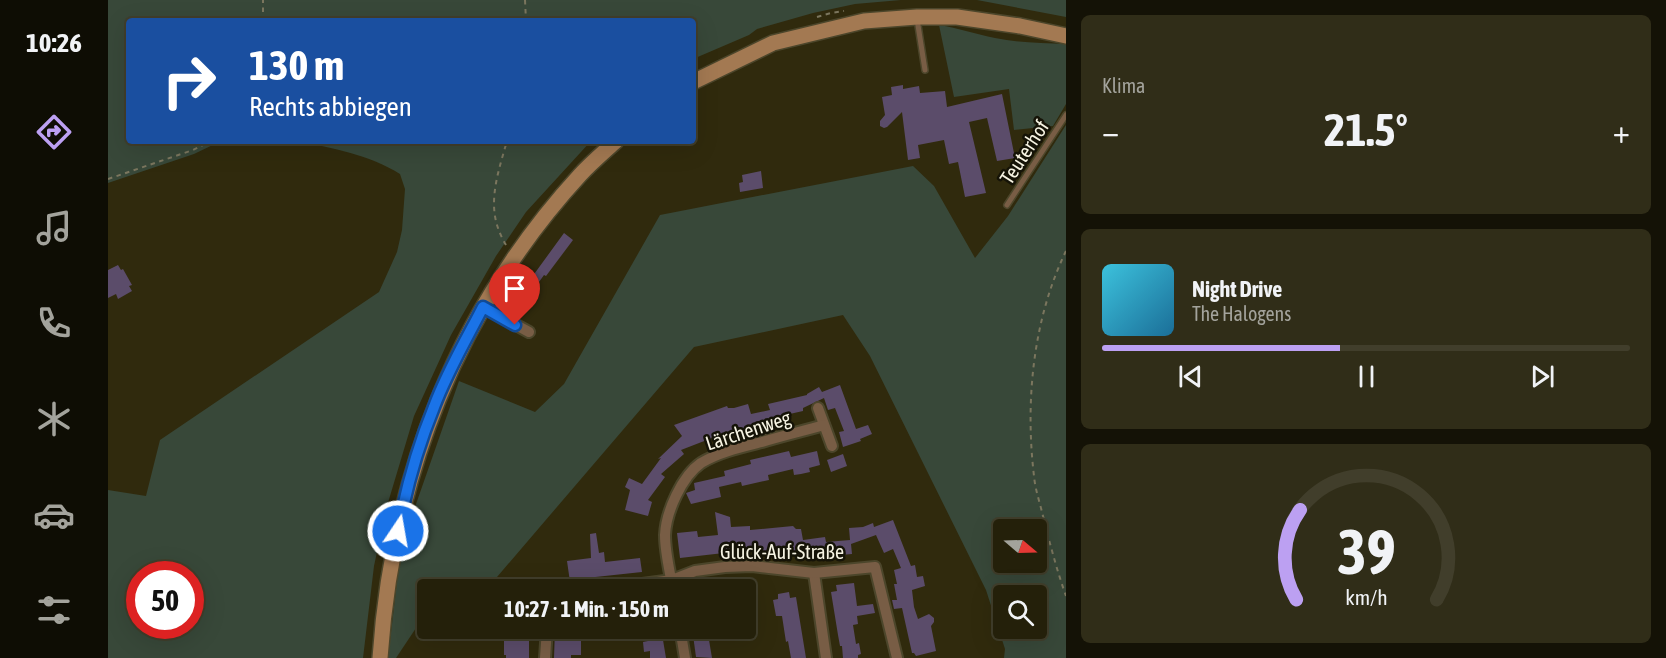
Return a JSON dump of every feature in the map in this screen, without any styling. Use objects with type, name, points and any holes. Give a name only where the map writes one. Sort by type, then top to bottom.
[{"type":"main road","points":[[696,81],[773,43],[864,21],[957,17],[1020,26],[1066,36]]},
{"type":"main road","points":[[380,658],[389,577],[402,507],[434,406],[483,307],[516,253],[581,174],[613,144]]},
{"type":"street","points":[[483,307],[529,332]]},
{"type":"street","name":"Lärchenweg","points":[[818,408],[832,446]]},
{"type":"street","name":"Lärchenweg","points":[[671,579],[665,534],[669,511],[689,475],[701,464],[735,448],[824,425]]},
{"type":"street","name":"Glück-Auf-Straße","points":[[683,579],[695,572],[724,567],[752,566],[814,573],[875,567],[897,658]]},
{"type":"street","points":[[814,573],[826,658]]},
{"type":"street","points":[[545,658],[546,639]]},
{"type":"street","points":[[682,639],[686,658]]},
{"type":"lane","points":[[917,17],[925,70]]},
{"type":"lane","name":"Teuterhof","points":[[1007,205],[1066,116]]},
{"type":"path","points":[[263,0],[263,18]]},
{"type":"path","points":[[525,0],[526,18]]},
{"type":"path","points":[[108,179],[205,144]]},
{"type":"path","points":[[506,144],[494,194],[495,212],[498,228],[506,246],[516,253]]},
{"type":"path","points":[[1066,251],[1056,271],[1042,317],[1030,415],[1034,477],[1053,558],[1066,596]]},
{"type":"green space","points":[[108,0],[901,0],[855,4],[813,13],[757,29],[749,35],[696,58],[696,18],[126,18],[126,144],[215,144],[194,154],[108,183]]},
{"type":"green space","points":[[977,0],[1066,0],[1066,17]]},
{"type":"green space","points":[[939,25],[1004,40],[1066,44],[1066,104],[1053,126],[1014,130],[1009,89],[954,97]]},
{"type":"green space","points":[[1066,125],[1066,658],[1004,658],[1005,649],[1002,639],[1047,639],[1047,585],[993,585],[993,612],[986,590],[870,356],[843,315],[694,347],[497,577],[493,579],[417,579],[417,626],[396,658],[388,658],[401,547],[459,381],[535,412],[564,384],[660,215],[913,166],[934,186],[975,258],[1008,216]]},
{"type":"green space","points":[[311,144],[588,144],[526,212],[496,256],[451,335],[414,416],[387,506],[374,566],[363,658],[108,658],[108,490],[146,496],[160,440],[379,292],[397,252],[402,230],[405,189],[400,174],[364,157]]},
{"type":"building","points":[[903,85],[903,89],[919,86],[920,93],[945,91],[947,107],[1002,94],[1015,158],[997,161],[987,118],[969,122],[986,193],[965,197],[958,162],[949,164],[944,140],[918,145],[920,158],[908,160],[902,112],[887,127],[880,126],[880,121],[885,115],[882,97],[892,95],[891,87]]},
{"type":"building","points":[[761,171],[763,188],[740,192],[739,183],[743,182],[742,175]]},
{"type":"building","points":[[564,233],[573,240],[539,282],[532,277]]},
{"type":"building","points":[[118,265],[121,270],[123,269],[132,285],[129,286],[132,291],[118,299],[116,294],[108,298],[108,270]]},
{"type":"building","points":[[840,385],[856,429],[868,425],[872,434],[860,439],[861,441],[843,447],[839,432],[844,431],[835,408],[828,410],[824,398],[803,408],[803,411],[772,418],[773,422],[711,437],[681,450],[684,454],[661,474],[665,477],[648,500],[652,502],[648,516],[625,510],[630,490],[625,487],[629,478],[642,484],[661,458],[658,459],[682,436],[674,425],[727,406],[734,408],[748,404],[751,414],[770,410],[768,404],[807,395],[819,387],[822,392]]},
{"type":"building","points":[[789,451],[791,457],[817,451],[820,465],[809,468],[810,472],[801,474],[794,475],[793,469],[768,475],[769,480],[742,486],[741,482],[719,487],[721,497],[691,504],[686,493],[695,490],[694,483],[725,476],[724,471],[751,464],[750,460]]},
{"type":"building","points":[[843,454],[847,466],[831,472],[827,460]]},
{"type":"building","points":[[715,512],[730,517],[731,527],[750,526],[750,530],[793,526],[801,529],[803,540],[825,537],[826,542],[850,540],[849,528],[863,527],[873,523],[874,527],[893,520],[911,566],[915,565],[917,577],[923,576],[925,586],[912,590],[914,607],[918,619],[929,614],[934,618],[931,626],[936,651],[916,656],[912,653],[902,608],[894,609],[892,600],[897,600],[894,570],[901,568],[893,549],[884,553],[876,535],[851,544],[852,554],[828,556],[827,552],[789,556],[789,550],[759,553],[759,549],[680,558],[677,533],[697,531],[698,537],[718,535]]},
{"type":"building","points":[[596,533],[599,553],[604,552],[605,562],[640,558],[642,572],[570,579],[567,561],[591,558],[590,534]]},
{"type":"building","points":[[854,583],[857,606],[873,604],[875,613],[857,616],[858,624],[853,625],[856,644],[859,643],[861,654],[858,658],[843,658],[831,592],[837,591],[836,585]]},
{"type":"building","points":[[789,592],[790,598],[796,597],[806,658],[791,658],[782,616],[776,616],[773,600],[778,599],[778,594]]},
{"type":"building","points":[[504,639],[529,639],[529,658],[506,658]]},
{"type":"building","points":[[555,639],[581,639],[581,655],[571,655],[571,658],[554,658]]},
{"type":"building","points":[[648,639],[663,639],[666,658],[650,658],[650,651],[644,652],[643,642],[648,641]]},
{"type":"building","points":[[694,639],[709,639],[712,658],[696,657]]},
{"type":"route","points":[[398,531],[402,507],[434,406],[483,307],[515,325]]}]
